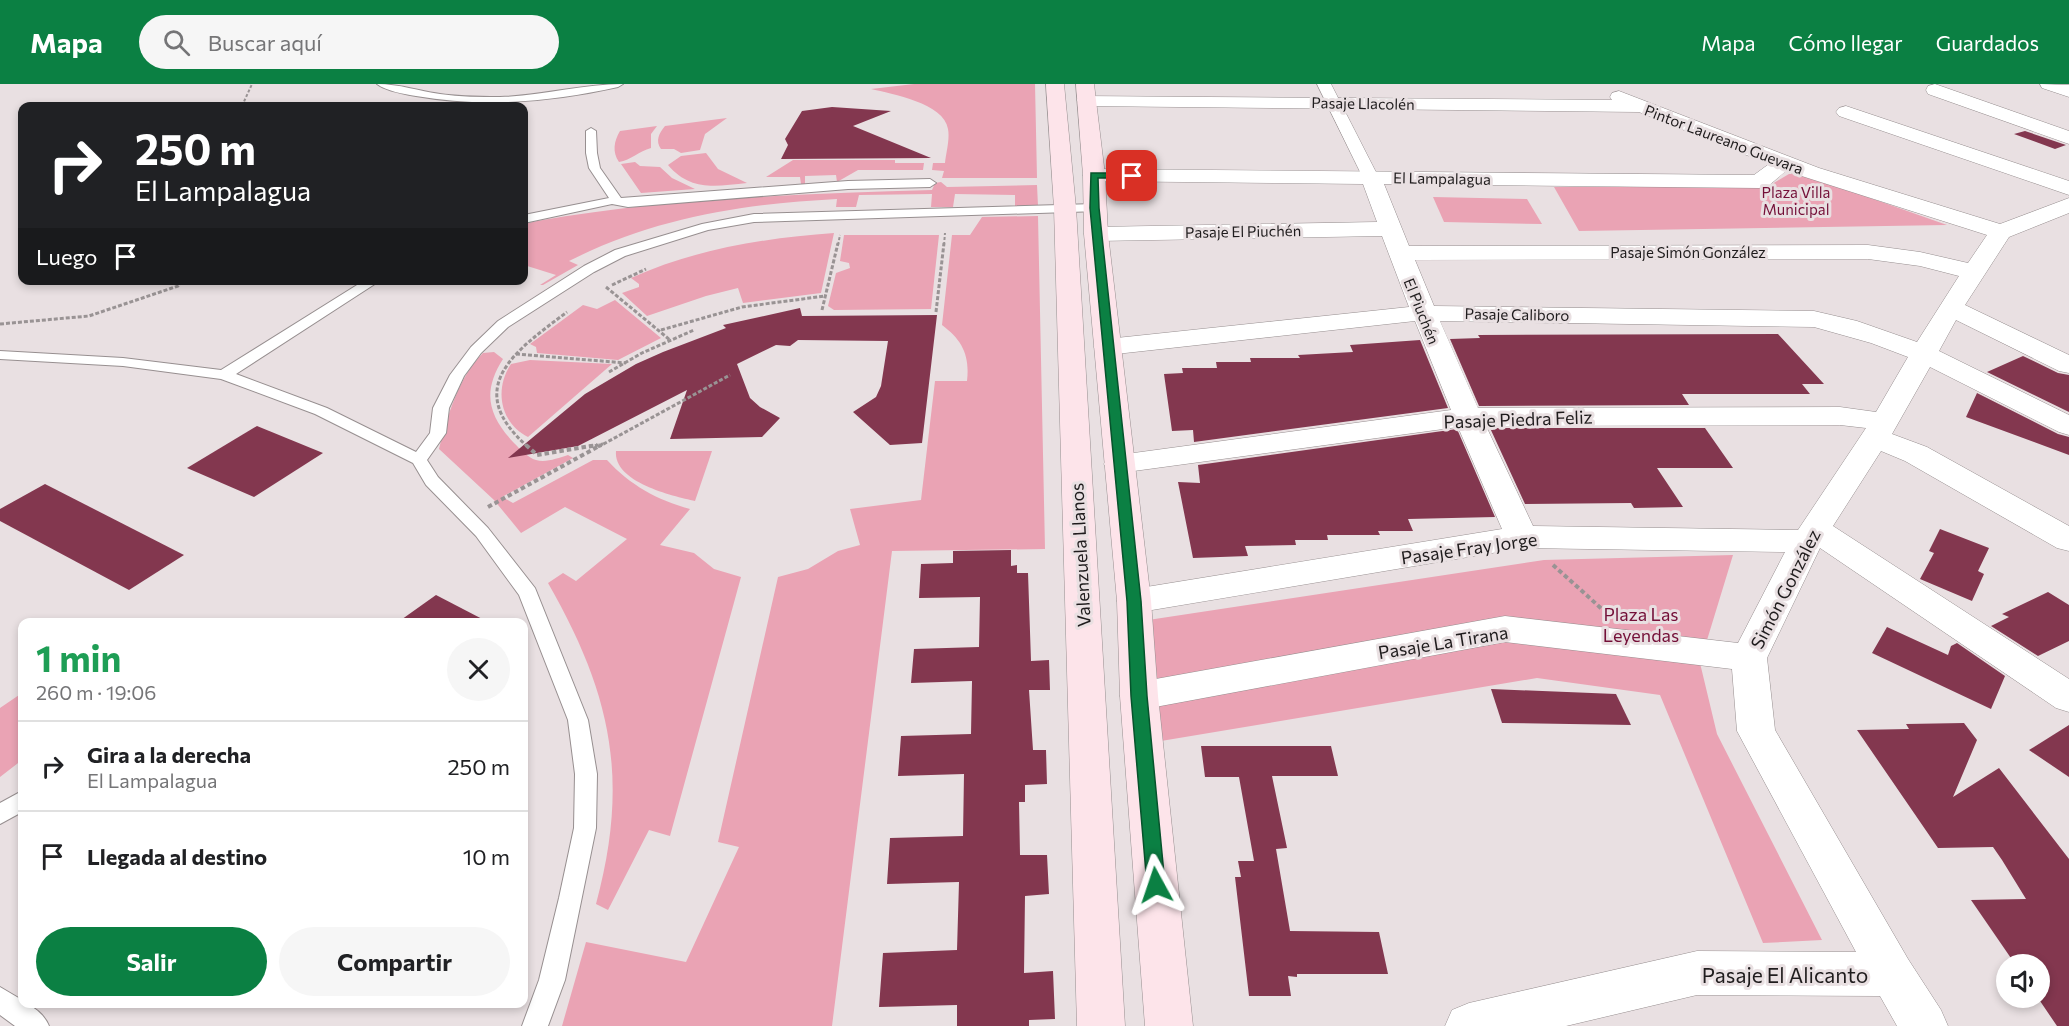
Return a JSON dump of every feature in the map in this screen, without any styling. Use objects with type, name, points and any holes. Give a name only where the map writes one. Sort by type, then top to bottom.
[{"type":"main road","name":"Valenzuela Llanos","points":[[1054,84],[1085,216],[1107,347],[1134,601],[1139,696],[1169,1026]]},
{"type":"main road","name":"Valenzuela Llanos","points":[[1086,92],[1094,175],[1085,216],[1101,1026]]},
{"type":"street","name":"El Piuchén","points":[[1324,84],[1371,178],[1422,313],[1466,417],[1522,537]]},
{"type":"street","name":"Pintor Laureano Guevara","points":[[1584,84],[1784,162],[2001,232]]},
{"type":"street","points":[[2049,84],[2069,91]]},
{"type":"street","points":[[1935,90],[2069,138]]},
{"type":"street","name":"Pasaje Llacolén","points":[[1086,92],[1334,103],[1640,106]]},
{"type":"street","points":[[1846,112],[2069,188]]},
{"type":"street","name":"El Lampalagua","points":[[1094,175],[1759,182],[1784,162]]},
{"type":"street","points":[[2001,232],[2064,212]]},
{"type":"street","name":"Pasaje El Piuchén","points":[[1085,216],[1390,229]]},
{"type":"street","name":"Simón González","points":[[1924,1026],[1892,974],[1756,732],[1749,658],[1810,535],[1879,430],[1950,308],[2001,232]]},
{"type":"street","name":"Pasaje Simón González","points":[[1400,254],[1868,252],[1920,259],[1974,272]]},
{"type":"street","points":[[1950,308],[2069,365]]},
{"type":"street","name":"Pasaje Caliboro","points":[[1107,347],[1422,313],[1814,319],[1849,327],[1923,353]]},
{"type":"street","points":[[1923,353],[2069,426]]},
{"type":"street","name":"Pasaje Piedra Feliz","points":[[1119,464],[1466,417],[1840,416],[1879,430]]},
{"type":"street","points":[[1879,430],[1916,454],[2069,540]]},
{"type":"street","points":[[1810,535],[2069,698]]},
{"type":"street","name":"Pasaje Fray Jorge","points":[[1134,601],[1522,537],[1810,535]]},
{"type":"street","name":"Pasaje La Tirana","points":[[1139,696],[1505,629],[1749,658]]},
{"type":"street","name":"Pasaje El Alicanto","points":[[1469,1026],[1697,973],[1892,974]]},
{"type":"lane","points":[[382,84],[419,93],[477,99],[553,95],[618,84]]},
{"type":"lane","points":[[591,131],[591,160],[598,175],[616,198],[614,201]]},
{"type":"lane","points":[[528,218],[614,201],[628,202],[848,185],[930,183]]},
{"type":"lane","points":[[419,460],[438,433],[441,408],[457,375],[476,350],[503,324],[589,269],[620,254],[706,227],[754,218],[1085,216]]},
{"type":"lane","points":[[224,375],[367,285]]},
{"type":"lane","points":[[0,355],[123,362],[224,375],[321,411],[419,460],[432,481],[468,518],[528,594],[578,720],[586,774],[585,828],[571,898],[552,980],[535,1026]]},
{"type":"lane","points":[[0,815],[18,803]]},
{"type":"lane","points":[[0,999],[36,1026]]},
{"type":"path","points":[[244,102],[252,84]]},
{"type":"path","points":[[822,310],[840,233],[831,233]]},
{"type":"path","points":[[936,312],[945,233]]},
{"type":"path","points":[[597,292],[652,267]]},
{"type":"path","points":[[0,324],[89,316],[179,285]]},
{"type":"path","points":[[606,287],[661,330],[670,340]]},
{"type":"path","points":[[661,330],[734,307],[773,300],[825,296]]},
{"type":"path","points":[[571,309],[516,354],[498,378],[496,396],[499,415],[510,432],[537,454],[548,455],[603,444]]},
{"type":"path","points":[[609,372],[694,330]]},
{"type":"path","points":[[516,354],[626,363]]},
{"type":"path","points":[[468,518],[730,375]]},
{"type":"path","points":[[1522,537],[1642,644]]},
{"type":"green space","points":[[914,84],[1035,84],[1037,178],[942,178],[944,171],[932,170],[933,163],[945,163],[948,129],[944,120],[937,112],[916,101],[871,89]]},
{"type":"green space","points":[[727,118],[705,134],[700,150],[681,153],[674,149],[661,149],[659,146],[659,137],[665,126]]},
{"type":"green space","points":[[657,126],[651,134],[651,148],[619,162],[615,154],[615,146],[620,131]]},
{"type":"green space","points":[[706,153],[718,169],[747,183],[714,186],[695,183],[677,174],[668,165],[681,156]]},
{"type":"green space","points":[[793,160],[895,160],[895,163],[924,163],[923,170],[858,170],[837,182],[836,175],[805,176],[805,184],[801,184],[800,177],[766,177]]},
{"type":"green space","points":[[635,162],[640,166],[660,167],[672,178],[695,189],[641,193],[621,164]]},
{"type":"green space","name":"Plaza Villa Municipal","points":[[1794,171],[1947,225],[1579,231],[1554,187],[1767,187]]},
{"type":"green space","points":[[941,182],[947,187],[1037,185],[1038,206],[1015,207],[1015,195],[955,194],[953,207],[931,207],[932,194],[859,195],[856,207],[836,207],[837,199],[733,209],[666,224],[601,246],[569,261],[578,265],[543,285],[540,285],[556,275],[528,266],[528,223],[537,221],[684,202],[932,190],[935,183]]},
{"type":"green space","points":[[1433,197],[1527,199],[1542,224],[1444,222]]},
{"type":"green space","points":[[1038,216],[1045,549],[892,551],[832,1026],[562,1026],[586,942],[686,962],[739,847],[718,842],[778,577],[808,569],[838,551],[860,545],[850,509],[921,500],[935,381],[967,381],[967,363],[963,349],[955,336],[942,325],[952,235],[970,235],[982,217]]},
{"type":"green space","points":[[834,233],[821,293],[743,303],[738,288],[647,316],[622,293],[639,287],[639,284],[631,278],[680,259],[731,246]]},
{"type":"green space","points":[[844,235],[939,235],[931,309],[834,310],[828,306],[836,273],[850,268],[849,263],[840,261]]},
{"type":"green space","points":[[615,300],[661,338],[618,360],[537,353],[536,347],[530,344],[583,305],[597,309]]},
{"type":"green space","points":[[494,352],[503,359],[492,382],[491,403],[498,423],[505,433],[533,459],[548,461],[568,455],[573,458],[502,497],[513,503],[593,460],[607,460],[625,477],[645,490],[666,501],[690,509],[660,545],[694,553],[714,569],[741,577],[670,836],[649,830],[608,910],[596,904],[612,816],[612,776],[608,738],[600,700],[587,662],[570,623],[548,583],[563,573],[576,581],[627,539],[565,507],[521,533],[494,500],[439,449],[460,385],[483,353]]},
{"type":"green space","points":[[530,360],[612,364],[528,437],[511,423],[503,405],[502,394],[506,374],[511,364]]},
{"type":"green space","points":[[616,451],[712,451],[695,501],[659,491],[634,479],[618,462]]},
{"type":"green space","name":"Plaza Las Leyendas","points":[[1733,555],[1700,663],[1717,734],[1822,940],[1763,943],[1660,695],[1537,678],[1143,744],[1135,622],[1544,560]]},
{"type":"green space","points":[[18,696],[18,763],[0,777],[0,708]]},
{"type":"building","points":[[832,107],[891,111],[853,126],[931,158],[781,159],[788,145],[785,139],[802,111]]},
{"type":"building","points":[[2025,131],[2066,145],[2055,149],[2014,134]]},
{"type":"building","points":[[800,308],[802,316],[937,315],[922,443],[890,445],[853,412],[876,397],[881,386],[888,341],[798,340],[790,346],[776,345],[737,364],[750,398],[760,407],[780,418],[762,437],[670,439],[687,390],[578,446],[508,458],[585,394],[636,364],[726,328],[723,325]]},
{"type":"building","points":[[1778,334],[1824,384],[1802,384],[1810,394],[1682,394],[1689,405],[1479,406],[1450,339],[1480,338],[1478,335]]},
{"type":"building","points":[[1420,340],[1448,408],[1194,442],[1193,430],[1172,431],[1164,374],[1183,373],[1182,368],[1217,368],[1216,362],[1251,362],[1250,358],[1300,358],[1298,355],[1353,352],[1350,345]]},
{"type":"building","points":[[2023,356],[2058,373],[2069,375],[2069,412],[1987,372]]},
{"type":"building","points":[[1977,393],[2058,434],[2069,437],[2069,455],[1966,417]]},
{"type":"building","points":[[257,426],[323,453],[254,497],[187,468]]},
{"type":"building","points":[[1490,428],[1705,428],[1733,468],[1657,468],[1683,507],[1634,508],[1631,503],[1525,504]]},
{"type":"building","points":[[1457,429],[1495,517],[1408,519],[1413,531],[1378,531],[1380,535],[1327,535],[1328,540],[1295,540],[1296,545],[1245,546],[1248,556],[1193,558],[1178,482],[1200,483],[1198,465]]},
{"type":"building","points":[[45,484],[184,555],[129,590],[0,521],[0,509]]},
{"type":"building","points":[[1940,529],[1989,548],[1978,571],[1984,574],[1972,601],[1920,579],[1934,553],[1929,551]]},
{"type":"building","points":[[1011,550],[1011,566],[1017,565],[1017,573],[1028,573],[1031,661],[1049,660],[1050,690],[1029,690],[1033,750],[1046,750],[1047,784],[1025,785],[1025,802],[1019,802],[1020,855],[1047,855],[1049,894],[1025,896],[1024,973],[1053,971],[1055,1019],[1029,1020],[1029,1026],[957,1026],[957,1005],[879,1007],[883,953],[957,950],[959,882],[887,884],[890,838],[963,836],[964,774],[898,776],[901,736],[971,734],[972,681],[911,683],[914,649],[979,647],[980,597],[919,598],[921,564],[953,563],[953,551]]},
{"type":"building","points":[[2048,592],[2069,605],[2069,641],[2038,656],[1991,626],[2009,617],[2002,614]]},
{"type":"building","points":[[436,595],[480,618],[404,618]]},
{"type":"building","points":[[1887,627],[1948,655],[1951,646],[1957,643],[2005,676],[1991,709],[1872,653]]},
{"type":"building","points":[[1491,689],[1616,694],[1631,725],[1502,723]]},
{"type":"building","points":[[1964,723],[1977,740],[1953,797],[1999,768],[2069,859],[2069,1026],[2057,1026],[2045,1008],[2050,1008],[2050,954],[2008,954],[1971,900],[2026,899],[1993,847],[1938,848],[1857,730],[1909,729],[1906,724]]},
{"type":"building","points":[[2069,725],[2069,777],[2029,750]]},
{"type":"building","points":[[1201,746],[1331,746],[1338,776],[1272,776],[1287,848],[1276,849],[1290,931],[1379,932],[1388,974],[1297,974],[1297,977],[1288,976],[1291,996],[1249,996],[1235,877],[1241,877],[1238,861],[1254,861],[1239,777],[1205,777]]},
{"type":"route","points":[[1132,176],[1094,175],[1095,208],[1134,601],[1139,696],[1156,885]]}]
